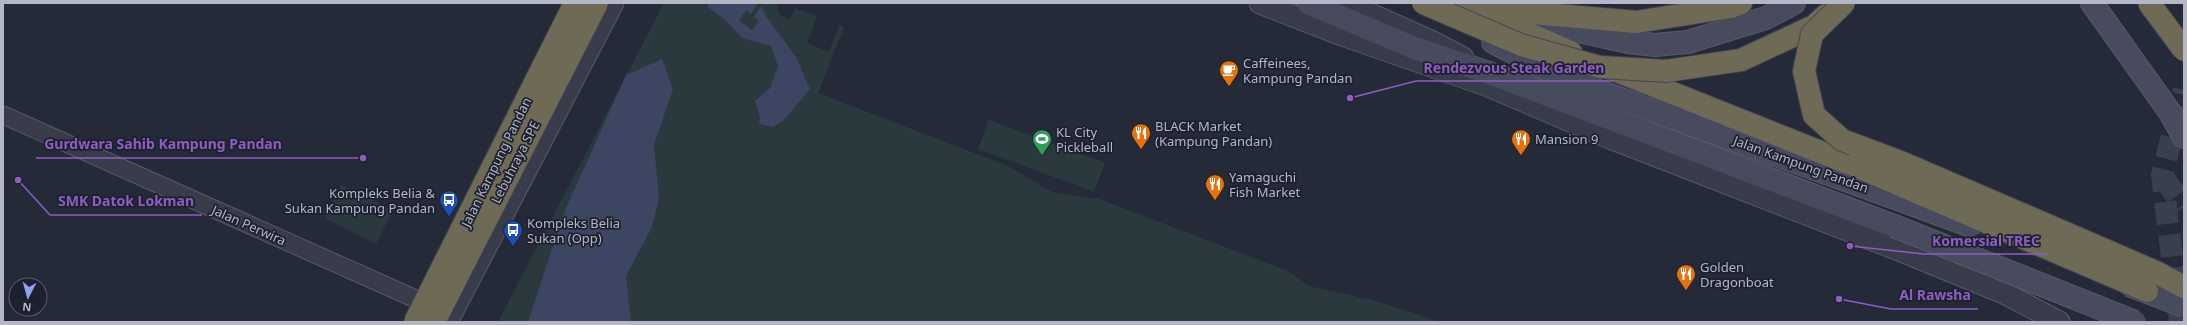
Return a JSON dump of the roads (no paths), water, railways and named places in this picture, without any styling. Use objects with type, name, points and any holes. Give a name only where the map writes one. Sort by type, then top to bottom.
[{"type":"highway","name":"Lebuhraya SPE","points":[[415,322],[575,3]]},
{"type":"highway","name":"Lebuhraya SPE","points":[[435,317],[597,3]]},
{"type":"highway","points":[[1423,3],[1521,45],[1592,65],[1666,71],[1741,60],[1814,26],[1841,3]]},
{"type":"highway","points":[[1458,3],[1615,71],[1860,168],[2147,292]]},
{"type":"highway","points":[[1483,3],[1522,12],[1636,22],[1731,7],[1741,3]]},
{"type":"highway","points":[[1844,3],[1812,34],[1804,71],[1814,115],[1842,140],[1917,169],[2156,272],[2184,287]]},
{"type":"highway","points":[[2149,3],[2184,50]]},
{"type":"main road","name":"Jalan Kampung Pandan","points":[[1426,3],[1497,45],[1563,78],[1906,202],[2184,306]]},
{"type":"main road","points":[[1470,3],[1493,11],[1606,37],[1655,45],[1688,42],[1759,20],[1794,3]]},
{"type":"main road","points":[[2092,3],[2169,111],[2184,137]]},
{"type":"main road","name":"Jalan Kampung Pandan","points":[[1310,4],[1489,79],[1894,226],[2136,322]]},
{"type":"main road","points":[[2118,39],[2184,117]]},
{"type":"street","name":"Jalan Kampung Pandan","points":[[435,317],[490,172],[575,3]]},
{"type":"street","points":[[435,317],[613,3]]},
{"type":"street","name":"Jalan Kampung Pandan","points":[[1260,3],[1342,35],[1489,79]]},
{"type":"street","name":"Jalan Kampung Pandan","points":[[1346,3],[1433,42],[1489,79],[1610,138],[2004,293],[2059,322]]},
{"type":"street","name":"Jalan Perwira","points":[[3,115],[435,317]]},
{"type":"water","points":[[707,3],[758,3],[751,14],[746,10],[739,21],[752,30],[759,21],[754,17],[761,6],[766,16],[796,57],[810,89],[784,120],[773,127],[759,124],[760,117],[755,101],[770,88],[778,66],[771,46],[742,38],[724,19],[709,8]]},
{"type":"water","points":[[662,59],[673,89],[654,145],[659,199],[652,227],[626,276],[631,322],[528,322],[563,215],[626,75]]},
{"type":"tunnel","points":[[2180,322],[2162,175],[2184,90]]},
{"type":"tunnel","points":[[2164,178],[2184,207]]},
{"type":"place","name":"Caffeinees, Kampung Pandan","points":[[1229,87]]},
{"type":"place","name":"Rendezvous Steak Garden","points":[[1350,98]]},
{"type":"place","name":"BLACK Market (Kampung Pandan)","points":[[1141,150]]},
{"type":"place","name":"KL City Pickleball","points":[[1042,156]]},
{"type":"place","name":"Mansion 9","points":[[1521,156]]},
{"type":"place","name":"Gurdwara Sahib Kampung Pandan","points":[[363,158]]},
{"type":"place","name":"SMK Datok Lokman","points":[[18,180]]},
{"type":"place","name":"Yamaguchi Fish Market","points":[[1215,201]]},
{"type":"place","name":"Kompleks Belia & Sukan Kampung Pandan","points":[[449,217]]},
{"type":"place","name":"Komersial TREC","points":[[1850,246]]},
{"type":"place","name":"Kompleks Belia Sukan (Opp)","points":[[513,247]]},
{"type":"place","name":"Golden Dragonboat","points":[[1686,291]]},
{"type":"place","name":"Al Rawsha","points":[[1839,299]]}]
